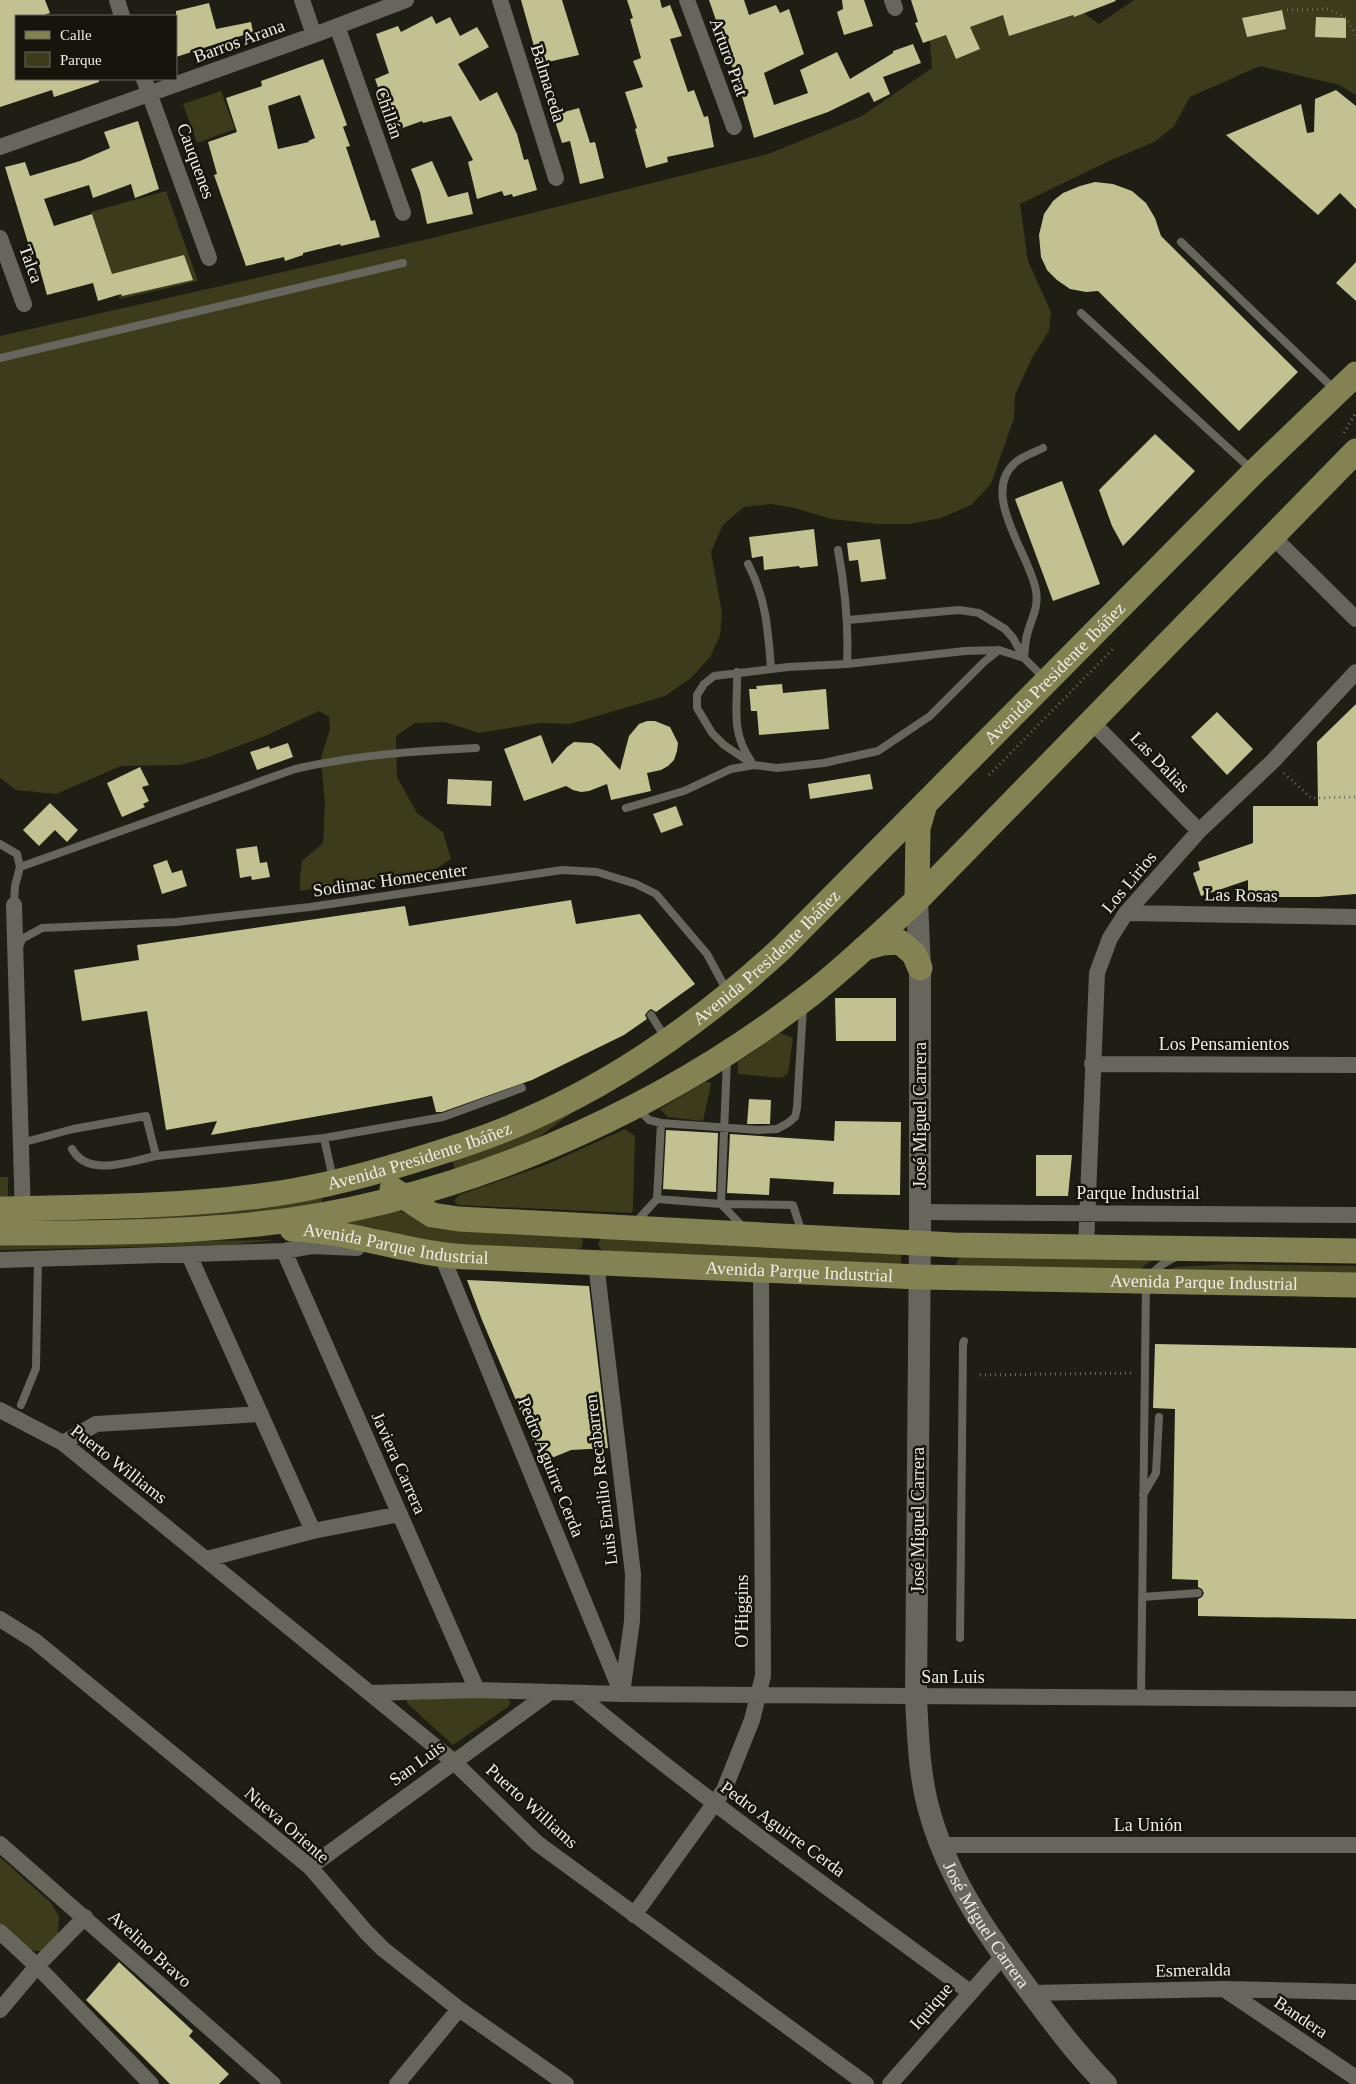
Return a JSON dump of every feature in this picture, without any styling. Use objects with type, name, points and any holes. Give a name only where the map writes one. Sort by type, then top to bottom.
[{"type":"main road","name":"Avenida Presidente Ibáñez","points":[[12,1209],[131,1206],[234,1198],[334,1184],[443,1152],[526,1121],[571,1099],[667,1041],[729,995],[782,948],[1048,682],[1254,472],[1356,374]]},
{"type":"main road","name":"Avenida Presidente Ibáñez","points":[[12,1233],[107,1232],[245,1225],[324,1214],[402,1196],[503,1165],[574,1136],[635,1106],[727,1052],[803,999],[866,948],[917,900],[1356,451]]},
{"type":"main road","points":[[917,900],[918,828],[925,804]]},
{"type":"main road","points":[[866,948],[883,943],[900,942],[914,954],[920,968]]},
{"type":"main road","name":"Avenida Parque Industrial","points":[[360,1176],[379,1182],[424,1211],[441,1217],[920,1243],[1356,1251]]},
{"type":"main road","name":"Avenida Parque Industrial","points":[[245,1225],[257,1228],[334,1232],[442,1256],[919,1277],[1146,1283],[1356,1285]]},
{"type":"main road","points":[[596,1263],[589,1254],[588,1243],[592,1231],[600,1226]]},
{"type":"street","points":[[117,0],[122,15]]},
{"type":"street","points":[[302,0],[314,35]]},
{"type":"street","name":"Barros Arana","points":[[178,77],[314,35],[406,0]]},
{"type":"street","name":"Balmaceda","points":[[500,0],[556,178]]},
{"type":"street","name":"Arturo Prat","points":[[687,0],[734,127]]},
{"type":"street","name":"Chillán","points":[[337,26],[403,213]]},
{"type":"street","name":"Barros Arana","points":[[0,147],[147,86],[167,80]]},
{"type":"street","name":"Cauquenes","points":[[147,86],[209,258]]},
{"type":"street","name":"Talca","points":[[0,238],[24,304]]},
{"type":"street","points":[[1273,536],[1356,619]]},
{"type":"street","name":"Los Lirios","points":[[1086,1247],[1097,973],[1110,938],[1126,913],[1199,831],[1273,761],[1356,672]]},
{"type":"street","name":"Las Dalias","points":[[1092,721],[1199,831]]},
{"type":"street","name":"José Miguel Carrera","points":[[917,900],[920,968],[920,1243],[916,1697],[922,1771],[930,1815],[940,1845],[959,1887],[1003,1956],[1080,2057],[1106,2084]]},
{"type":"street","points":[[12,1233],[12,1209],[21,1143],[14,905]]},
{"type":"street","name":"Las Rosas","points":[[1126,913],[1356,917]]},
{"type":"street","name":"Los Pensamientos","points":[[1092,1064],[1356,1065]]},
{"type":"street","name":"Parque Industrial","points":[[920,1212],[1356,1215]]},
{"type":"street","points":[[0,1260],[284,1251],[312,1246],[338,1246],[442,1256]]},
{"type":"street","name":"Javiera Carrera","points":[[284,1251],[477,1690]]},
{"type":"street","points":[[189,1255],[314,1531]]},
{"type":"street","name":"Pedro Aguirre Cerda","points":[[442,1256],[622,1694]]},
{"type":"street","name":"Luis Emilio Recabarren","points":[[596,1263],[633,1574],[632,1621],[622,1694]]},
{"type":"street","name":"O'Higgins","points":[[634,1915],[716,1805],[744,1744],[763,1676],[761,1270]]},
{"type":"street","name":"Puerto Williams","points":[[0,1410],[63,1443],[453,1761],[537,1843],[866,2084]]},
{"type":"street","points":[[63,1443],[96,1424],[261,1414]]},
{"type":"street","points":[[207,1560],[314,1531],[400,1514]]},
{"type":"street","name":"Nueva Oriente","points":[[0,1619],[36,1641],[310,1867],[377,1943],[459,2009],[566,2084]]},
{"type":"street","name":"San Luis","points":[[370,1693],[477,1690],[622,1694],[1356,1699]]},
{"type":"street","name":"San Luis","points":[[310,1867],[453,1761],[549,1693]]},
{"type":"street","name":"Pedro Aguirre Cerda","points":[[576,1693],[643,1749],[716,1805],[970,1992]]},
{"type":"street","name":"Avelino Bravo","points":[[0,1844],[273,2084]]},
{"type":"street","name":"La Unión","points":[[940,1845],[1356,1845]]},
{"type":"street","points":[[0,2010],[37,1966],[84,1917]]},
{"type":"street","points":[[0,1932],[37,1966],[151,2084]]},
{"type":"street","name":"Iquique","points":[[890,2084],[1003,1956]]},
{"type":"street","name":"Esmeralda","points":[[1031,1993],[1224,1989],[1356,1992]]},
{"type":"street","name":"Bandera","points":[[1224,1989],[1356,2078]]},
{"type":"street","points":[[397,2084],[459,2009]]},
{"type":"lane","points":[[1181,242],[1337,392]]},
{"type":"lane","points":[[0,358],[403,263]]},
{"type":"lane","points":[[1081,313],[1254,472]]},
{"type":"lane","points":[[1024,658],[1027,634],[1036,611],[1036,589],[1005,512],[1002,496],[1004,482],[1009,470],[1016,462],[1043,448]]},
{"type":"lane","points":[[838,550],[848,620],[847,664]]},
{"type":"lane","points":[[748,564],[764,602],[771,668]]},
{"type":"lane","points":[[848,620],[959,610],[980,613],[1005,629],[1024,658],[1048,682]]},
{"type":"lane","points":[[754,765],[724,745],[712,733],[697,708],[697,695],[704,684],[714,676],[771,668],[847,664],[965,651],[1000,650],[1024,658]]},
{"type":"lane","points":[[626,808],[684,791],[731,769],[754,765],[777,768],[824,763],[878,751],[930,716],[984,662],[1000,650]]},
{"type":"lane","points":[[737,672],[737,733],[740,744],[754,765]]},
{"type":"lane","points":[[20,867],[295,769],[336,760],[406,752],[476,748]]},
{"type":"lane","points":[[0,844],[16,854],[20,867],[15,886],[14,905]]},
{"type":"lane","name":"Sodimac Homecenter","points":[[15,958],[22,939],[42,928],[176,922],[310,907],[562,870],[597,872],[636,884],[656,894],[707,954],[729,995]]},
{"type":"lane","points":[[635,1106],[649,1120],[661,1123],[759,1130],[777,1129],[788,1123],[794,1117],[797,1108],[803,999]]},
{"type":"lane","points":[[651,1015],[667,1041]]},
{"type":"lane","points":[[727,1052],[721,1204],[750,1234]]},
{"type":"lane","points":[[72,1149],[75,1155],[84,1162],[101,1166],[156,1156],[324,1138],[443,1117],[522,1088]]},
{"type":"lane","points":[[21,1143],[73,1129],[146,1116],[156,1156]]},
{"type":"lane","points":[[630,1228],[657,1199],[661,1123]]},
{"type":"lane","points":[[324,1138],[334,1184]]},
{"type":"lane","points":[[657,1199],[721,1204],[793,1205],[804,1237]]},
{"type":"lane","points":[[1141,1698],[1146,1283],[1152,1273],[1162,1264],[1199,1249]]},
{"type":"lane","points":[[21,1406],[36,1368],[38,1259]]},
{"type":"lane","points":[[960,1638],[962,1352],[964,1341]]},
{"type":"lane","points":[[1142,1496],[1156,1473],[1160,1416]]},
{"type":"lane","points":[[1142,1597],[1198,1593]]},
{"type":"path","points":[[1287,10],[1328,9],[1346,18],[1356,35]]},
{"type":"path","points":[[989,775],[1113,649]]},
{"type":"path","points":[[1273,761],[1311,798],[1356,798]]},
{"type":"path","points":[[980,1375],[1144,1373]]},
{"type":"green space","points":[[1134,0],[1356,0],[1356,95],[1339,85],[1260,66],[1190,97],[1174,126],[1156,141],[1109,161],[1020,204],[1028,261],[1051,312],[1049,331],[1032,358],[1015,395],[1014,418],[991,484],[971,505],[941,518],[910,524],[878,524],[831,519],[795,508],[771,504],[744,507],[723,525],[711,552],[722,613],[720,636],[710,657],[691,678],[665,696],[570,724],[540,723],[479,733],[445,722],[415,723],[396,736],[397,777],[417,813],[443,832],[451,859],[432,871],[300,891],[302,861],[323,843],[325,804],[321,758],[330,729],[329,717],[319,711],[265,736],[209,757],[181,765],[121,766],[56,794],[16,790],[0,778],[0,336],[432,238],[768,154],[862,116],[932,68],[928,18],[1074,6],[1099,24]]},
{"type":"green space","points":[[221,91],[235,129],[197,143],[183,104]]},
{"type":"green space","points":[[166,191],[198,281],[120,299],[91,212]]},
{"type":"green space","points":[[780,1033],[793,1038],[788,1073],[782,1078],[738,1074],[738,1062]]},
{"type":"green space","points":[[705,1082],[711,1084],[703,1121],[668,1117],[660,1109]]},
{"type":"green space","points":[[580,1107],[532,1142],[455,1170],[452,1161]]},
{"type":"green space","points":[[625,1129],[635,1136],[632,1213],[458,1205],[454,1201],[459,1195],[548,1164]]},
{"type":"green space","points":[[0,1177],[8,1177],[8,1198],[0,1205]]},
{"type":"green space","points":[[322,1198],[322,1204],[287,1211],[105,1224],[105,1220],[242,1211]]},
{"type":"green space","points":[[398,1210],[421,1220],[582,1238],[583,1244],[581,1248],[572,1250],[431,1243],[323,1225]]},
{"type":"green space","points":[[601,1238],[901,1254],[901,1268],[605,1252],[598,1244]]},
{"type":"green space","points":[[278,1240],[229,1245],[0,1250],[0,1242]]},
{"type":"green space","points":[[961,1256],[1153,1260],[1136,1274],[956,1265]]},
{"type":"green space","points":[[1229,1264],[1356,1266],[1356,1278],[1164,1271],[1177,1267]]},
{"type":"green space","points":[[406,1697],[506,1698],[511,1702],[508,1707],[453,1745],[407,1703]]},
{"type":"green space","points":[[0,1857],[51,1903],[59,1916],[58,1934],[41,1951],[35,1951],[23,1946],[0,1926]]},
{"type":"building","points":[[0,0],[45,0],[50,13],[44,15],[15,15],[15,80],[99,80],[99,82],[54,97],[52,90],[0,107]]},
{"type":"building","points":[[521,0],[562,0],[579,55],[539,64]]},
{"type":"building","points":[[627,0],[660,0],[662,8],[670,5],[682,36],[670,39],[688,92],[694,90],[704,117],[708,116],[714,147],[667,157],[668,162],[646,168],[635,129],[637,128],[625,92],[643,87],[633,61],[641,58],[630,19],[633,18]]},
{"type":"building","points":[[709,0],[744,0],[749,15],[776,5],[780,13],[789,9],[804,54],[764,73],[774,105],[808,93],[800,70],[837,52],[850,79],[893,53],[893,51],[913,44],[921,63],[883,77],[890,94],[874,102],[869,92],[828,112],[754,138],[740,89],[725,46],[723,47],[716,27],[718,26]]},
{"type":"building","points":[[842,0],[864,0],[873,26],[844,35],[837,12],[843,9]]},
{"type":"building","points":[[911,0],[1116,1],[1074,17],[1073,15],[1009,36],[1003,15],[970,27],[980,49],[956,59],[946,35],[923,43],[915,23],[918,22]]},
{"type":"building","points":[[209,3],[216,29],[251,22],[253,32],[178,56],[178,15],[176,15],[176,11]]},
{"type":"building","points":[[1282,10],[1286,29],[1247,37],[1242,18]]},
{"type":"building","points":[[432,16],[436,24],[450,17],[460,36],[477,27],[489,47],[458,64],[480,101],[497,92],[517,134],[524,160],[528,159],[537,190],[513,197],[512,194],[504,196],[502,191],[477,199],[468,162],[473,160],[451,116],[423,123],[422,121],[394,131],[375,79],[389,73],[376,34],[398,26],[401,32]]},
{"type":"building","points":[[1316,17],[1346,18],[1346,38],[1315,37]]},
{"type":"building","points":[[323,59],[347,125],[343,127],[350,146],[346,147],[371,221],[375,220],[380,237],[303,253],[303,255],[285,261],[284,257],[246,266],[214,175],[217,174],[208,142],[237,132],[226,98],[262,86],[261,81]],"holes":[[[300,95],[315,138],[309,142],[278,149],[268,106]]]},
{"type":"building","points":[[1336,90],[1356,106],[1356,209],[1340,193],[1318,215],[1226,135],[1301,104],[1307,133],[1314,132],[1315,99]]},
{"type":"building","points":[[579,108],[590,143],[595,142],[604,178],[580,184],[570,141],[562,143],[553,115]]},
{"type":"building","points":[[138,121],[159,189],[135,198],[131,184],[93,198],[89,185],[44,199],[54,226],[92,214],[112,274],[184,255],[193,280],[122,296],[121,294],[98,301],[93,283],[47,295],[36,255],[32,256],[5,167],[25,162],[30,176],[80,161],[110,148],[104,132]]},
{"type":"building","points":[[432,161],[448,197],[468,192],[473,214],[427,224],[420,192],[411,169]]},
{"type":"building","points":[[1095,182],[1113,184],[1132,191],[1146,203],[1155,218],[1161,236],[1298,372],[1239,431],[1098,291],[1086,292],[1070,289],[1047,270],[1041,257],[1039,235],[1044,214],[1053,201],[1063,193]]},
{"type":"building","points":[[1356,262],[1356,301],[1336,283]]},
{"type":"building","points":[[1155,434],[1195,471],[1123,546],[1112,526],[1099,490]]},
{"type":"building","points":[[1062,481],[1100,584],[1053,601],[1015,499]]},
{"type":"building","points":[[814,529],[818,566],[764,570],[763,556],[752,558],[749,537]]},
{"type":"building","points":[[880,539],[886,579],[861,582],[858,560],[849,561],[847,543]]},
{"type":"building","points":[[782,684],[783,693],[826,689],[829,729],[759,735],[757,711],[751,711],[749,689],[757,689],[756,686]]},
{"type":"building","points":[[1356,704],[1356,894],[1318,897],[1248,897],[1248,880],[1201,896],[1193,873],[1200,870],[1198,862],[1253,843],[1253,806],[1318,806],[1317,742]]},
{"type":"building","points":[[1217,712],[1253,749],[1227,775],[1191,737]]},
{"type":"building","points":[[655,721],[670,727],[678,743],[674,760],[668,766],[661,770],[647,773],[651,791],[611,800],[607,784],[581,792],[566,786],[524,801],[504,749],[541,735],[552,764],[574,742],[592,743],[599,747],[620,770],[629,736],[639,724]]},
{"type":"building","points":[[288,743],[293,757],[257,770],[250,752],[269,746],[270,749]]},
{"type":"building","points":[[140,767],[149,785],[142,787],[149,801],[143,804],[145,807],[122,817],[107,783]]},
{"type":"building","points":[[870,774],[873,789],[810,799],[808,784]]},
{"type":"building","points":[[448,779],[492,781],[491,806],[447,804]]},
{"type":"building","points":[[50,803],[78,830],[67,842],[55,830],[39,846],[23,830]]},
{"type":"building","points":[[676,806],[683,825],[661,833],[653,814]]},
{"type":"building","points":[[257,846],[260,863],[267,862],[270,877],[252,880],[251,876],[240,878],[236,849]]},
{"type":"building","points":[[167,860],[172,873],[182,870],[187,886],[162,894],[153,865]]},
{"type":"building","points":[[571,900],[576,924],[640,914],[695,984],[656,1012],[651,1009],[648,1011],[645,1015],[647,1019],[624,1035],[532,1080],[442,1112],[436,1112],[432,1096],[211,1135],[217,1121],[166,1130],[147,1011],[82,1021],[74,970],[139,960],[137,945],[405,906],[409,926]]},
{"type":"building","points":[[835,998],[896,998],[896,1041],[836,1041]]},
{"type":"building","points":[[749,1099],[771,1100],[770,1124],[747,1124]]},
{"type":"building","points":[[835,1121],[901,1122],[900,1195],[833,1194],[834,1182],[770,1178],[769,1195],[727,1193],[730,1134],[834,1141]]},
{"type":"building","points":[[666,1130],[718,1133],[716,1192],[663,1189]]},
{"type":"building","points":[[1036,1155],[1072,1155],[1068,1196],[1036,1196]]},
{"type":"building","points":[[467,1280],[589,1286],[608,1448],[571,1450],[542,1462]]},
{"type":"building","points":[[1155,1344],[1356,1348],[1356,1619],[1198,1616],[1198,1599],[1204,1593],[1198,1587],[1198,1580],[1172,1579],[1175,1409],[1153,1408]]},
{"type":"building","points":[[119,1962],[193,2031],[189,2036],[229,2074],[219,2084],[170,2084],[86,2000]]}]
